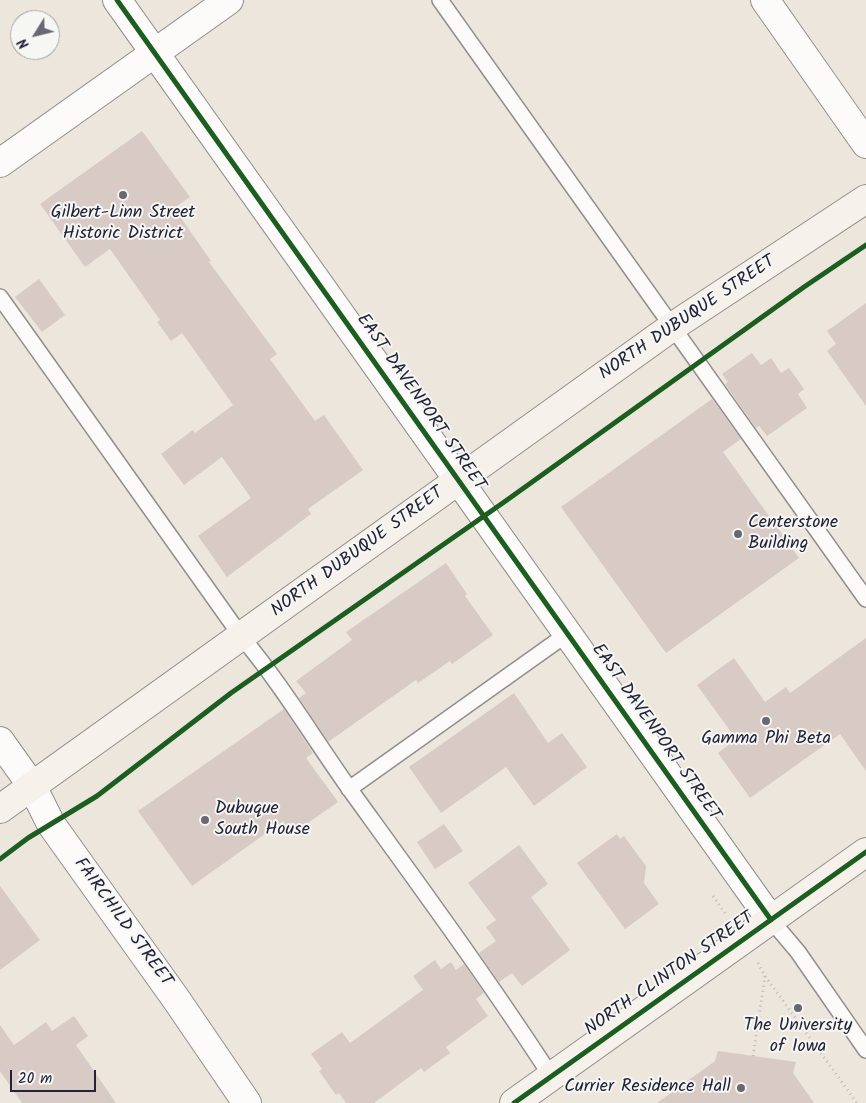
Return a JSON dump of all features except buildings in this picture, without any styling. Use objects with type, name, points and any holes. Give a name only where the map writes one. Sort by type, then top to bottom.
[{"type":"main road","name":"NORTH DUBUQUE STREET","points":[[0,809],[672,327],[866,199]]},
{"type":"main road","name":"NORTH CLINTON STREET","points":[[514,1103],[866,852]]},
{"type":"street","name":"EAST DAVENPORT STREET","points":[[117,0],[771,920]]},
{"type":"street","points":[[0,163],[229,0]]},
{"type":"street","points":[[765,0],[866,144]]},
{"type":"street","name":"FAIRCHILD STREET","points":[[0,741],[32,786],[52,824],[247,1103]]},
{"type":"lane","points":[[440,0],[866,600]]},
{"type":"lane","points":[[0,297],[241,636],[268,668],[349,789],[523,1033],[551,1076]]},
{"type":"lane","points":[[349,789],[567,634]]},
{"type":"lane","points":[[771,920],[798,952],[866,1050]]},
{"type":"path","points":[[713,896],[744,939],[765,976],[857,1103]]},
{"type":"path","points":[[754,1056],[765,976]]},
{"type":"cycle path","points":[[117,0],[771,920]]},
{"type":"cycle path","points":[[0,859],[28,838],[97,796],[231,693],[866,245]]},
{"type":"cycle path","points":[[514,1103],[866,852]]},
{"type":"place","name":"Gilbert-Linn Street Historic District","points":[[123,195]]},
{"type":"place","name":"Centerstone Building","points":[[738,534]]},
{"type":"place","name":"Gamma Phi Beta","points":[[766,721]]},
{"type":"place","name":"Dubuque South House","points":[[205,820]]},
{"type":"place","name":"The University of Iowa","points":[[798,1008]]},
{"type":"place","name":"Currier Residence Hall","points":[[741,1088]]}]
